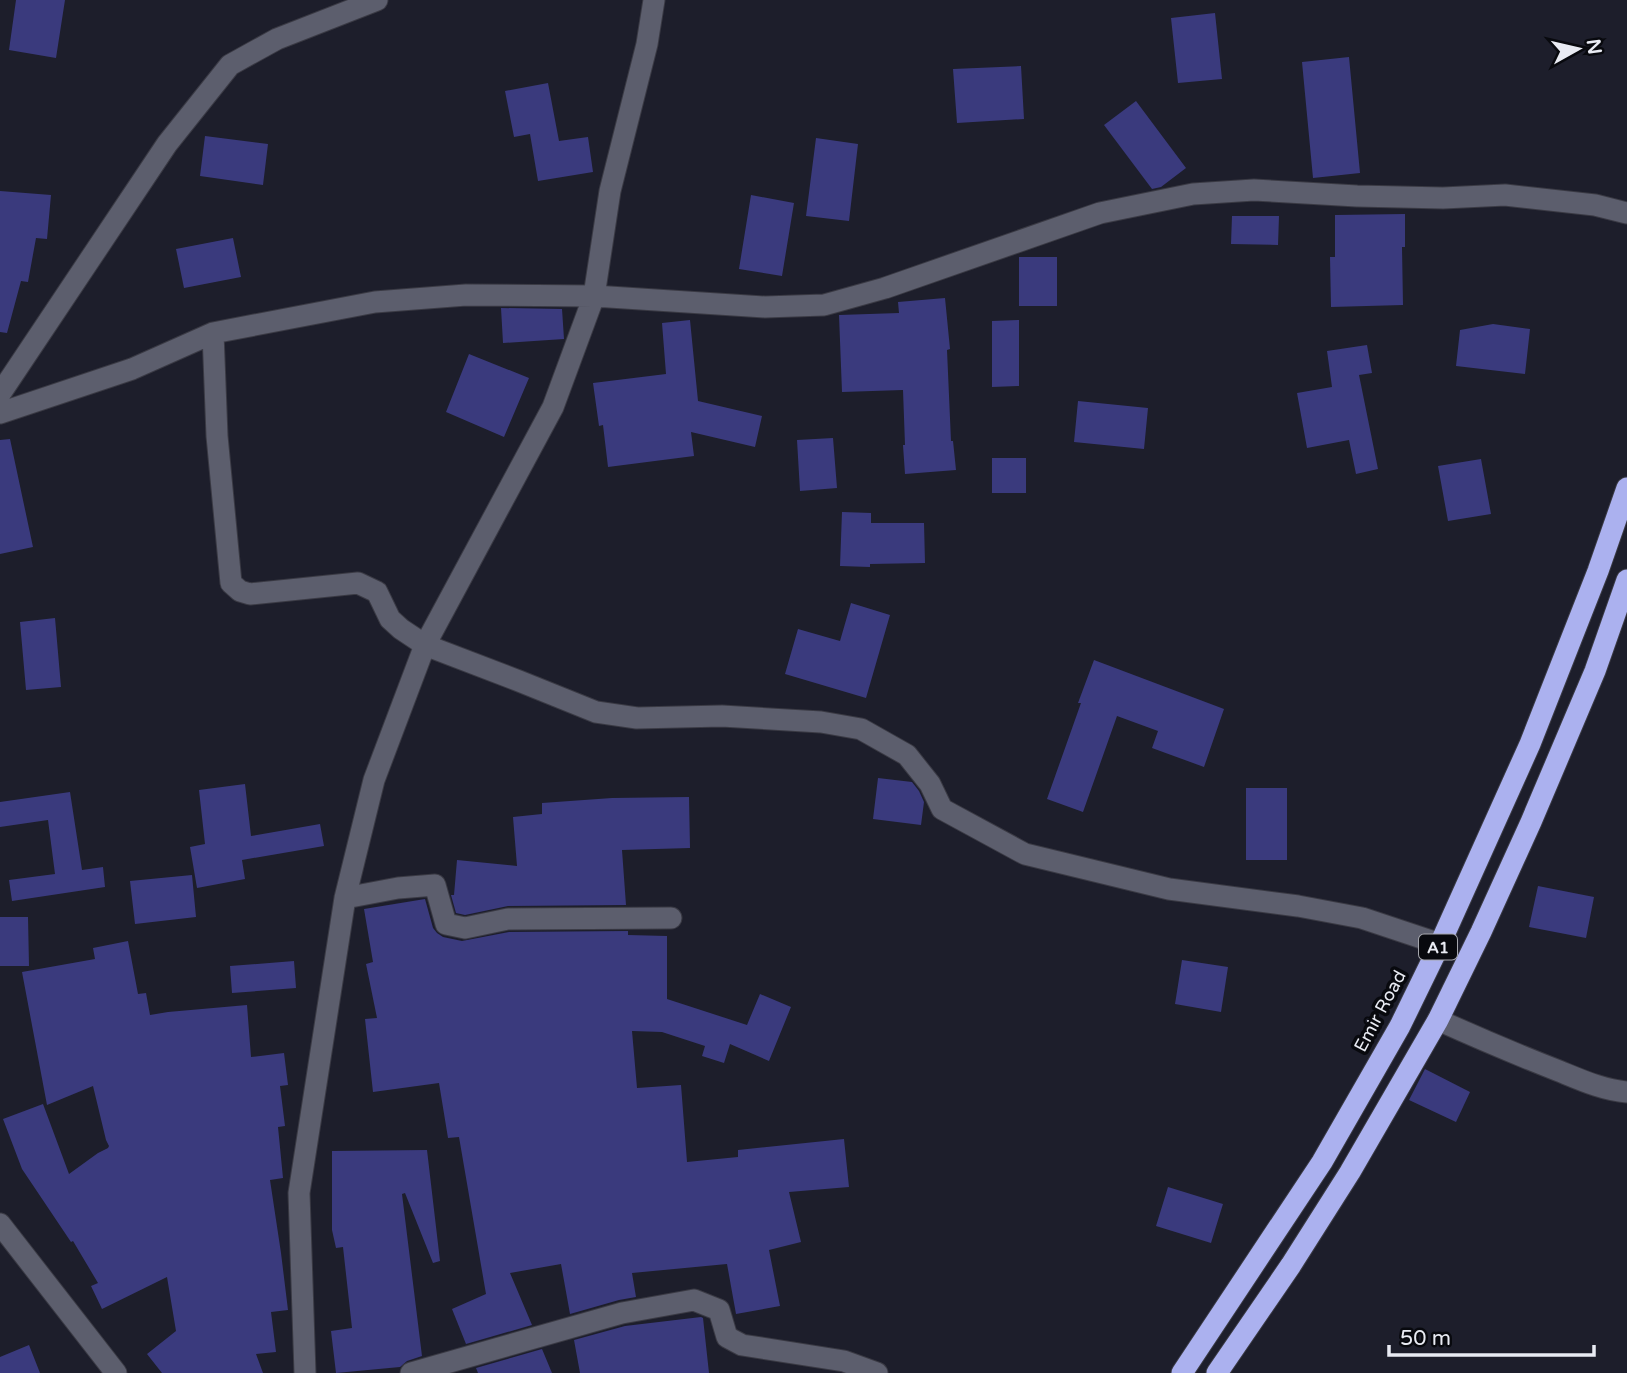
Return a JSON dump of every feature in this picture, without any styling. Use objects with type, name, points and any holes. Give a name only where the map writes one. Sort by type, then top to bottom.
[{"type":"highway","name":"Emir Road","points":[[1182,1373],[1322,1162],[1400,1026],[1530,744],[1598,571],[1627,488]]},
{"type":"highway","name":"A1","points":[[1217,1373],[1291,1265],[1350,1172],[1438,1020],[1531,822],[1595,671],[1627,580]]},
{"type":"street","points":[[0,394],[167,144],[230,65],[277,39],[377,0]]},
{"type":"street","points":[[305,1373],[299,1192],[345,898],[374,780],[425,645],[553,407],[593,296],[610,191],[647,44],[654,0]]},
{"type":"street","points":[[0,413],[132,369],[213,333],[375,302],[466,295],[593,296],[765,307],[824,305],[884,288],[1100,213],[1205,193],[1254,190],[1443,198],[1505,195],[1595,205],[1627,213]]},
{"type":"street","points":[[213,333],[217,436],[231,583],[240,591],[250,594],[358,583],[377,592],[390,619],[425,645],[596,712],[637,718],[722,716],[808,721],[861,729],[907,755],[930,784],[942,809],[1025,854],[1169,889],[1298,906],[1362,918],[1440,944]]},
{"type":"street","points":[[345,898],[398,888],[435,886],[446,924],[465,928],[508,919],[671,918]]},
{"type":"street","points":[[1438,1020],[1568,1075],[1613,1091],[1627,1092]]},
{"type":"street","points":[[0,1224],[116,1373]]},
{"type":"street","points":[[411,1373],[622,1313],[694,1300],[719,1310],[727,1337],[742,1345],[844,1361],[877,1373]]},
{"type":"building","points":[[16,0],[65,0],[56,58],[9,50]]},
{"type":"building","points":[[1215,13],[1222,79],[1178,83],[1171,18]]},
{"type":"building","points":[[1349,57],[1360,173],[1313,178],[1302,62]]},
{"type":"building","points":[[1021,66],[1024,119],[957,123],[953,69]]},
{"type":"building","points":[[548,83],[559,141],[588,137],[593,172],[538,181],[530,134],[514,137],[505,91]]},
{"type":"building","points":[[1136,101],[1186,168],[1161,187],[1152,189],[1104,125]]},
{"type":"building","points":[[205,136],[268,144],[263,185],[200,176]]},
{"type":"building","points":[[816,138],[858,144],[849,221],[806,216]]},
{"type":"building","points":[[0,191],[51,195],[47,239],[36,238],[28,282],[21,281],[7,333],[0,332]]},
{"type":"building","points":[[751,195],[794,203],[782,276],[739,269]]},
{"type":"building","points":[[1405,214],[1405,247],[1402,247],[1403,305],[1331,307],[1330,257],[1335,257],[1335,215]]},
{"type":"building","points":[[1232,216],[1279,216],[1278,245],[1231,244]]},
{"type":"building","points":[[233,238],[241,277],[184,288],[176,249]]},
{"type":"building","points":[[1019,257],[1057,257],[1057,306],[1019,306]]},
{"type":"building","points":[[945,298],[950,349],[947,350],[951,441],[956,470],[905,474],[903,390],[842,392],[839,315],[899,313],[898,302]]},
{"type":"building","points":[[501,308],[562,309],[564,339],[503,343]]},
{"type":"building","points":[[690,320],[698,401],[762,416],[755,447],[691,432],[694,456],[608,467],[603,425],[599,426],[593,383],[666,374],[662,323]]},
{"type":"building","points":[[1019,320],[1019,386],[992,387],[992,321]]},
{"type":"building","points":[[1493,324],[1530,329],[1525,374],[1456,366],[1460,330]]},
{"type":"building","points":[[1367,345],[1372,373],[1359,375],[1378,469],[1356,474],[1349,440],[1307,448],[1297,393],[1332,387],[1327,351]]},
{"type":"building","points":[[469,354],[529,378],[504,437],[446,412]]},
{"type":"building","points":[[1078,401],[1148,408],[1144,449],[1074,442]]},
{"type":"building","points":[[833,438],[837,488],[800,491],[797,440]]},
{"type":"building","points":[[10,439],[33,547],[0,554],[0,440]]},
{"type":"building","points":[[992,458],[1026,458],[1026,493],[992,493]]},
{"type":"building","points":[[1481,459],[1491,514],[1448,521],[1438,466]]},
{"type":"building","points":[[842,512],[871,513],[871,523],[924,523],[925,563],[840,566]]},
{"type":"building","points":[[851,603],[890,615],[866,698],[785,674],[798,629],[840,641]]},
{"type":"building","points":[[55,618],[61,687],[26,690],[20,622]]},
{"type":"building","points":[[1094,660],[1224,709],[1204,767],[1152,748],[1158,731],[1117,716],[1083,812],[1047,799]]},
{"type":"building","points":[[878,778],[912,782],[924,802],[921,825],[873,819]]},
{"type":"building","points":[[245,784],[251,836],[320,824],[324,846],[242,860],[245,879],[197,888],[190,847],[205,844],[199,790]]},
{"type":"building","points":[[1246,788],[1287,788],[1287,860],[1246,860]]},
{"type":"building","points":[[70,792],[82,870],[103,867],[105,887],[12,901],[9,880],[55,874],[48,820],[0,827],[0,802]]},
{"type":"building","points":[[689,797],[690,848],[622,850],[626,905],[508,906],[465,915],[456,913],[451,895],[454,895],[457,860],[517,866],[513,817],[542,814],[542,803],[612,798]]},
{"type":"building","points":[[192,875],[196,917],[135,924],[130,881]]},
{"type":"building","points":[[1538,886],[1594,897],[1586,938],[1529,927]]},
{"type":"building","points":[[425,899],[433,928],[437,933],[462,941],[509,932],[628,931],[628,935],[667,936],[667,999],[747,1025],[760,994],[791,1007],[769,1061],[730,1044],[724,1063],[702,1056],[705,1046],[662,1032],[632,1031],[637,1088],[681,1085],[687,1162],[738,1157],[738,1150],[844,1139],[849,1187],[789,1192],[801,1242],[769,1250],[780,1306],[736,1314],[727,1264],[632,1273],[636,1297],[570,1314],[561,1264],[510,1273],[532,1325],[466,1344],[452,1309],[486,1294],[459,1137],[448,1138],[439,1083],[373,1092],[365,1019],[377,1018],[366,964],[373,962],[364,909]]},
{"type":"building","points":[[0,917],[28,917],[29,966],[0,966]]},
{"type":"building","points":[[128,941],[138,994],[146,993],[150,1015],[247,1005],[251,1057],[284,1053],[288,1085],[280,1086],[285,1126],[278,1127],[283,1178],[270,1180],[288,1310],[271,1312],[276,1352],[256,1354],[263,1373],[162,1373],[147,1354],[176,1331],[167,1277],[102,1309],[91,1286],[98,1283],[73,1241],[71,1242],[22,1169],[3,1119],[43,1104],[69,1174],[108,1148],[93,1086],[47,1105],[22,972],[95,959],[93,948]]},
{"type":"building","points":[[1182,960],[1228,967],[1221,1012],[1175,1004]]},
{"type":"building","points":[[294,961],[296,988],[232,993],[230,966]]},
{"type":"building","points":[[1425,1069],[1470,1092],[1456,1122],[1409,1100]]},
{"type":"building","points":[[427,1150],[440,1261],[433,1263],[405,1193],[402,1194],[422,1356],[407,1361],[400,1367],[336,1373],[331,1331],[352,1328],[343,1247],[336,1248],[332,1230],[332,1151]]},
{"type":"building","points":[[1168,1187],[1223,1204],[1211,1243],[1156,1226]]},
{"type":"building","points":[[701,1317],[709,1373],[580,1373],[574,1340],[625,1326]]},
{"type":"building","points":[[29,1345],[40,1373],[0,1373],[0,1357]]},
{"type":"building","points":[[542,1349],[552,1373],[478,1373],[476,1368]]}]
